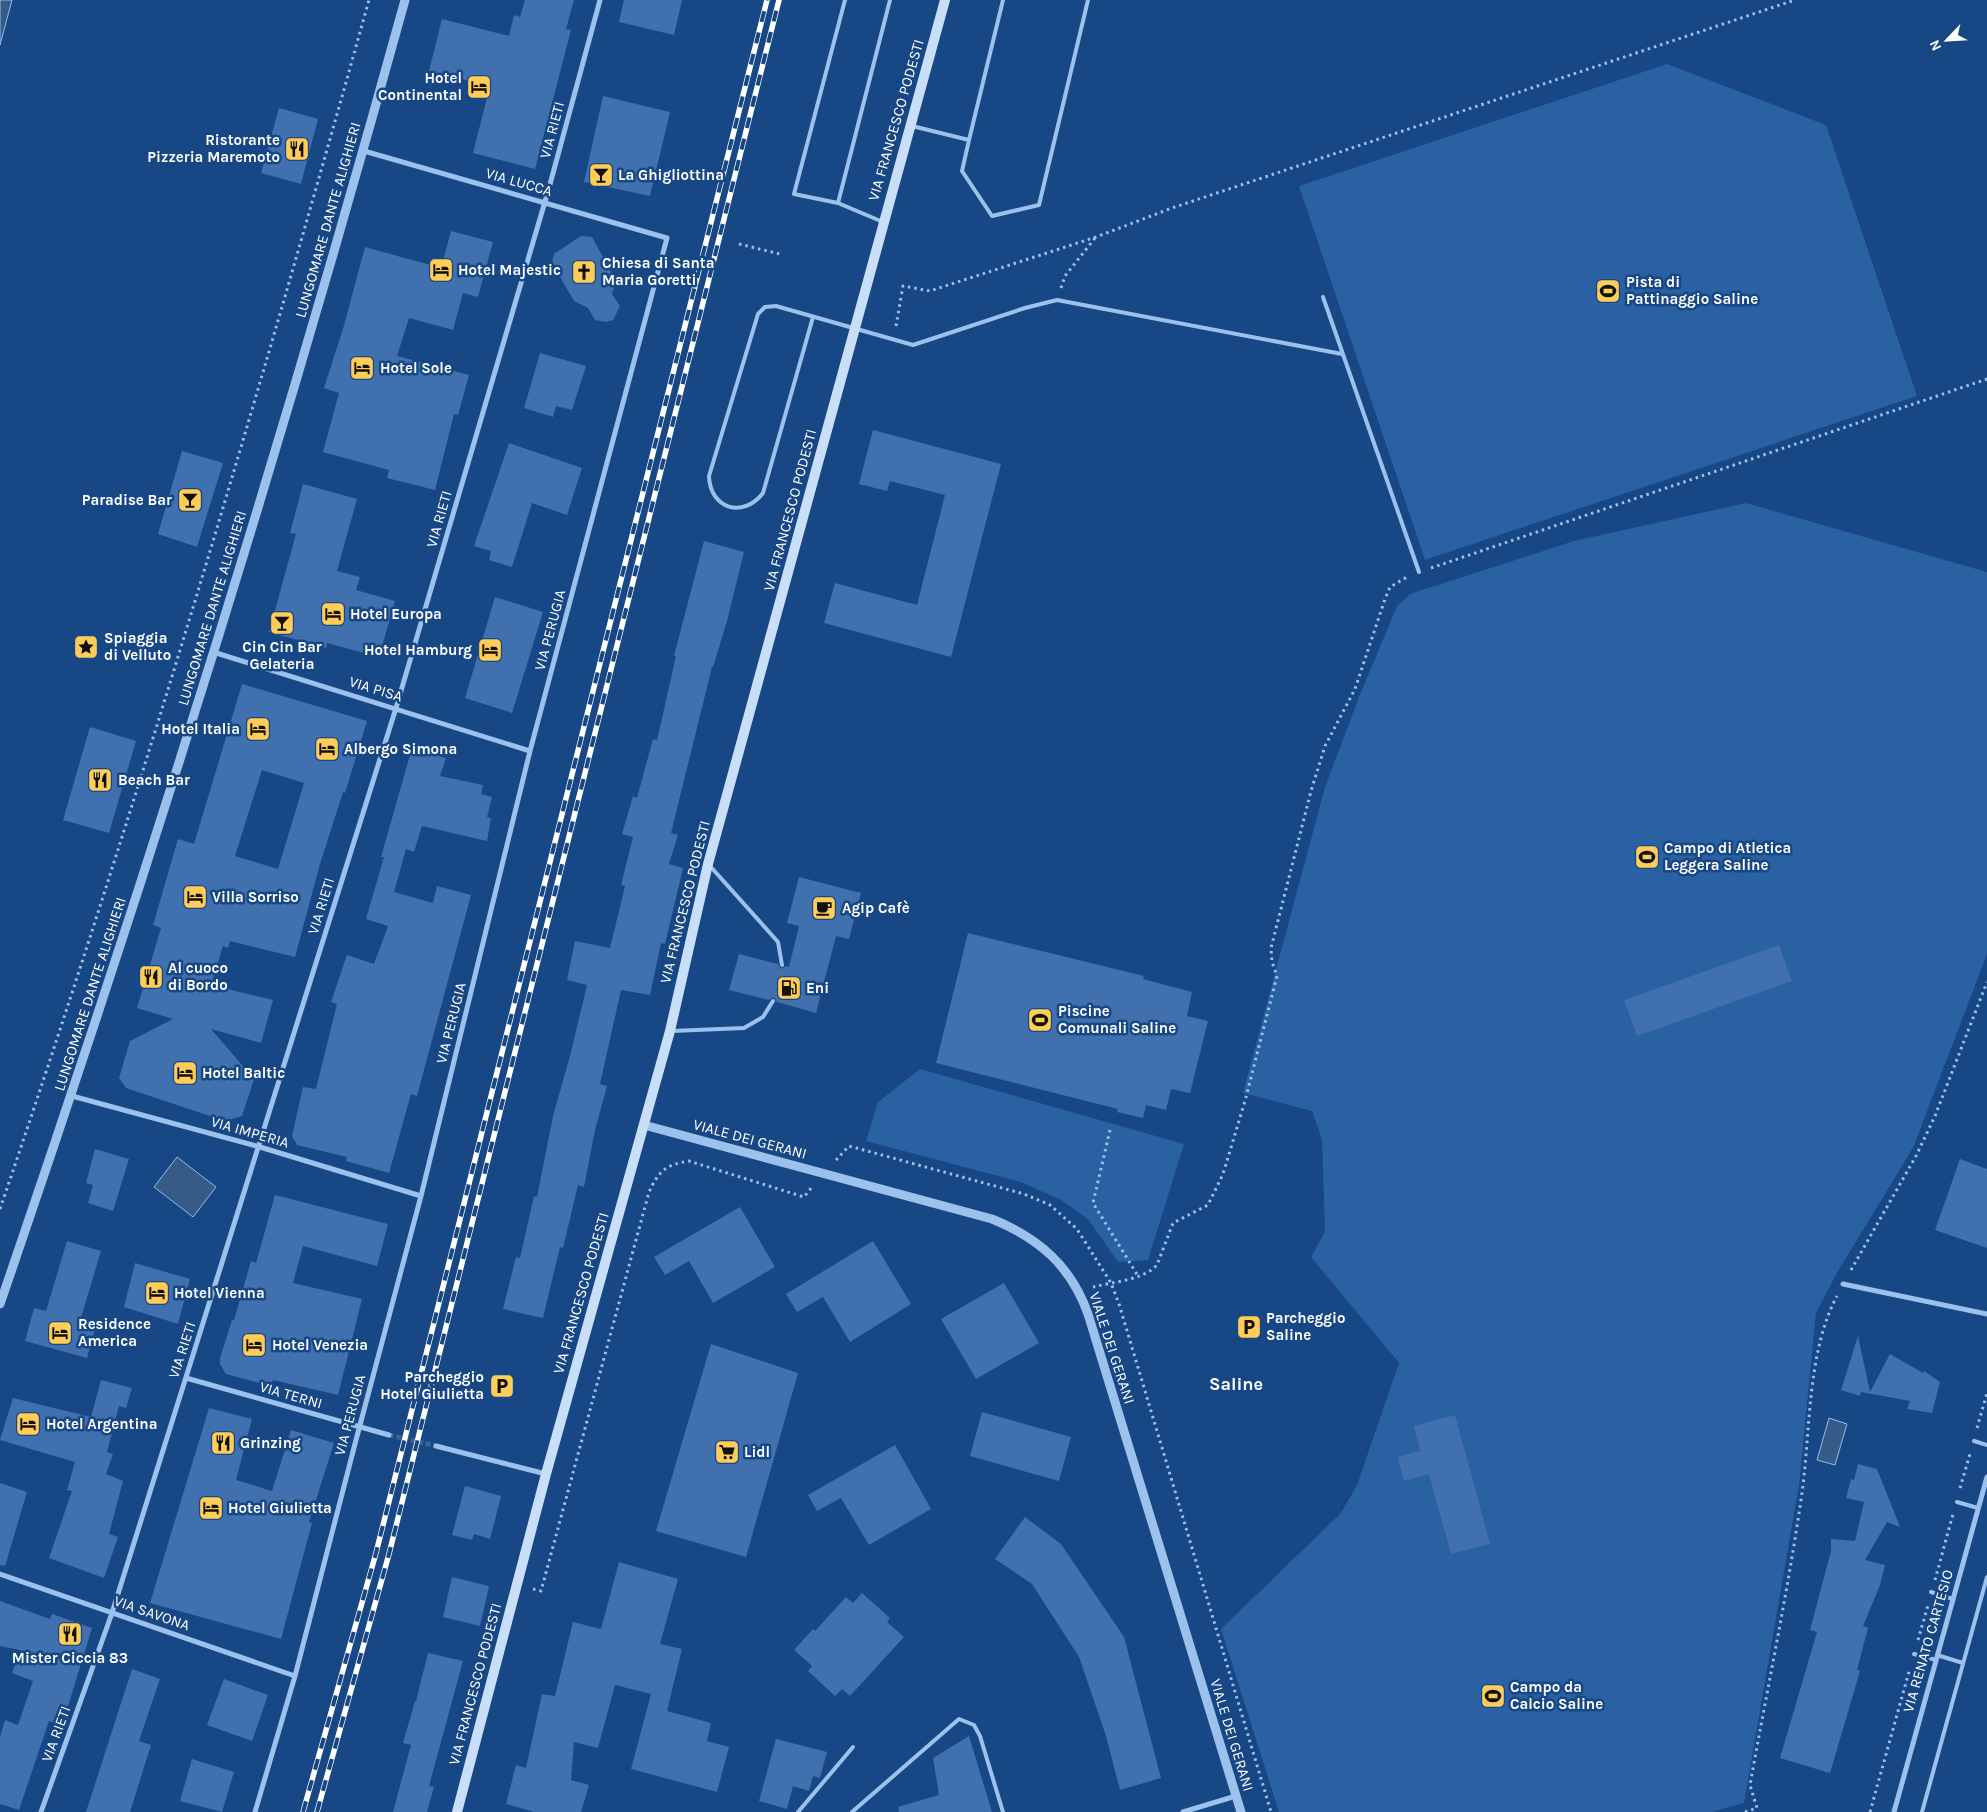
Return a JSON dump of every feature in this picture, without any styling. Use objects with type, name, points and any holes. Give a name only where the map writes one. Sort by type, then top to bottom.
[{"type":"main road","name":"VIA FRANCESCO PODESTI","points":[[457,1812],[546,1474],[670,1031],[708,864],[945,0]]},
{"type":"street","name":"LUNGOMARE DANTE ALIGHIERI","points":[[0,1304],[72,1096],[213,652],[364,150],[405,0]]},
{"type":"street","name":"VIA RIETI","points":[[41,1812],[112,1613],[260,1148],[396,708],[544,202],[600,0]]},
{"type":"street","name":"VIA LUCCA","points":[[364,150],[667,238]]},
{"type":"street","name":"VIA PERUGIA","points":[[255,1812],[295,1676],[421,1196],[530,751],[667,238]]},
{"type":"street","name":"VIA PISA","points":[[213,652],[530,751]]},
{"type":"street","name":"VIA IMPERIA","points":[[72,1096],[260,1148],[421,1196]]},
{"type":"street","name":"VIALE DEI GERANI","points":[[644,1125],[992,1219],[1030,1238],[1048,1251],[1064,1268],[1078,1290],[1088,1314],[1241,1812]]},
{"type":"street","points":[[1843,1284],[1987,1314]]},
{"type":"street","name":"VIA TERNI","points":[[186,1378],[389,1435]]},
{"type":"street","points":[[436,1446],[546,1474]]},
{"type":"street","name":"VIA RENATO CARTESIO","points":[[1894,1812],[1987,1477]]},
{"type":"street","name":"VIA SAVONA","points":[[0,1574],[295,1676]]},
{"type":"street","points":[[1182,1812],[1236,1796]]},
{"type":"lane","points":[[845,0],[794,194],[838,203],[883,222]]},
{"type":"lane","points":[[838,203],[890,0]]},
{"type":"lane","points":[[1003,0],[962,171],[992,216],[1039,205],[1088,0]]},
{"type":"lane","points":[[910,126],[969,140]]},
{"type":"lane","points":[[1323,297],[1419,572]]},
{"type":"lane","points":[[813,317],[763,493],[749,506],[740,508],[730,507],[716,498],[712,492],[709,476],[758,314],[765,307],[776,306],[913,345],[1025,308],[1057,300],[1342,354]]},
{"type":"lane","points":[[708,864],[778,942],[782,965]]},
{"type":"lane","points":[[670,1031],[744,1028],[763,1017],[773,1001]]},
{"type":"lane","points":[[1974,1441],[1987,1445]]},
{"type":"lane","points":[[1957,1502],[1978,1508]]},
{"type":"lane","points":[[1922,1812],[1987,1577]]},
{"type":"lane","points":[[1931,1592],[1953,1598]]},
{"type":"lane","points":[[1914,1654],[1963,1663]]},
{"type":"lane","points":[[852,1812],[959,1718],[974,1725],[980,1736],[1003,1812]]},
{"type":"lane","points":[[798,1812],[853,1747]]},
{"type":"path","points":[[0,1209],[57,1041],[196,600],[313,201],[369,0]]},
{"type":"path","points":[[893,340],[903,286],[930,290],[1096,237],[1172,208],[1795,0]]},
{"type":"path","points":[[1057,300],[1064,276],[1096,237]]},
{"type":"path","points":[[738,244],[780,254]]},
{"type":"path","points":[[1078,1290],[1138,1276],[1153,1270],[1158,1265],[1173,1224],[1208,1205],[1222,1174],[1245,1101],[1277,976],[1272,962],[1271,948],[1311,791],[1325,746],[1356,689],[1390,587],[1419,572],[1987,379]]},
{"type":"path","points":[[1745,1812],[1757,1808],[1750,1785],[1801,1500],[1822,1330],[1828,1312],[1916,1156],[1935,1116],[1987,982]]},
{"type":"path","points":[[1110,1130],[1092,1203],[1138,1276]]},
{"type":"path","points":[[517,1585],[541,1591],[649,1192],[658,1174],[678,1163],[689,1162],[804,1197]]},
{"type":"shaded area","points":[[0,0],[12,0],[0,45]]},
{"type":"shaded area","name":"Pista di Pattinaggio Saline","points":[[1667,64],[1826,125],[1917,396],[1425,560],[1299,186]]},
{"type":"shaded area","points":[[1746,503],[1987,572],[1987,954],[1913,1148],[1838,1271],[1816,1313],[1799,1485],[1744,1803],[1712,1812],[1279,1812],[1221,1629],[1341,1513],[1357,1485],[1399,1363],[1311,1257],[1325,1232],[1322,1139],[1312,1111],[1243,1093],[1325,787],[1359,697],[1397,606],[1410,594],[1574,541]]},
{"type":"shaded area","points":[[920,1069],[1184,1144],[1148,1260],[1118,1262],[1088,1219],[1061,1200],[1021,1182],[866,1141],[878,1102]]},
{"type":"shaded area","points":[[177,1157],[216,1187],[193,1217],[154,1187]]},
{"type":"shaded area","points":[[1829,1418],[1847,1424],[1835,1465],[1817,1460]]},
{"type":"building","points":[[525,0],[574,0],[566,29],[571,30],[535,169],[473,153],[490,86],[429,71],[442,19],[509,36],[514,15],[520,17]]},
{"type":"building","points":[[624,0],[682,0],[674,35],[619,22]]},
{"type":"building","points":[[603,96],[670,112],[650,196],[584,182]]},
{"type":"building","points":[[279,108],[318,119],[301,184],[261,173]]},
{"type":"building","points":[[451,231],[493,242],[478,297],[463,293],[453,330],[409,318],[397,356],[469,375],[458,415],[454,414],[435,490],[387,478],[389,470],[323,452],[339,393],[324,388],[343,329],[365,247],[441,268]]},
{"type":"building","name":"Chiesa di Santa Maria Goretti","points":[[581,236],[592,237],[616,281],[612,294],[620,306],[613,320],[606,322],[595,320],[588,308],[574,301],[552,263],[554,254]]},
{"type":"building","points":[[540,353],[586,366],[572,410],[556,406],[553,417],[524,408]]},
{"type":"building","points":[[873,430],[1001,464],[951,657],[824,623],[835,583],[917,605],[945,495],[890,481],[887,491],[859,484]]},
{"type":"building","points":[[509,443],[582,468],[567,515],[532,503],[512,567],[489,560],[491,551],[474,546]]},
{"type":"building","points":[[182,451],[223,463],[197,547],[158,534]]},
{"type":"building","name":"Hotel Europa","points":[[303,484],[357,499],[337,571],[360,577],[356,590],[395,601],[379,657],[327,643],[326,648],[269,632],[296,534],[290,533]]},
{"type":"building","points":[[704,541],[744,552],[727,621],[712,667],[671,833],[678,835],[669,864],[683,868],[665,944],[661,943],[650,995],[621,990],[600,1084],[607,1086],[595,1130],[584,1187],[578,1185],[563,1248],[560,1247],[543,1318],[503,1309],[516,1257],[520,1258],[534,1196],[537,1197],[553,1116],[587,985],[567,980],[575,941],[610,948],[625,886],[621,885],[633,837],[622,834],[633,796],[637,798],[653,739],[657,740],[676,656],[674,656]]},
{"type":"building","points":[[495,597],[543,612],[512,713],[465,698]]},
{"type":"building","points":[[242,684],[367,721],[345,793],[343,792],[320,864],[295,957],[230,941],[228,948],[223,946],[211,985],[273,1000],[261,1043],[211,1029],[254,1079],[242,1116],[225,1121],[126,1088],[119,1078],[130,1041],[173,1019],[137,1008],[161,928],[153,925],[178,839],[194,844]],"holes":[[[262,770],[304,783],[278,869],[235,856]]]},
{"type":"building","name":"Beach Bar","points":[[90,727],[136,741],[109,833],[63,820]]},
{"type":"building","points":[[412,748],[446,758],[440,776],[483,785],[481,794],[492,797],[487,817],[491,818],[487,841],[422,826],[414,852],[406,849],[394,892],[433,903],[437,886],[471,895],[417,1096],[411,1094],[389,1173],[346,1161],[347,1157],[297,1145],[292,1136],[303,1087],[316,1089],[337,1004],[331,1002],[347,955],[374,964],[388,926],[366,919],[384,857],[381,857]]},
{"type":"building","points":[[799,877],[861,893],[849,939],[836,936],[816,1013],[777,1002],[774,997],[769,1000],[729,990],[739,954],[778,964],[781,969],[786,966],[789,967],[799,926],[787,923]]},
{"type":"building","name":"Piscine Comunali Saline","points":[[968,933],[1144,976],[1143,979],[1192,992],[1187,1016],[1208,1021],[1190,1093],[1171,1089],[1166,1110],[1146,1105],[1143,1118],[1117,1112],[1118,1109],[936,1063]]},
{"type":"building","points":[[1779,945],[1792,981],[1637,1036],[1624,1000]]},
{"type":"building","points":[[95,1149],[129,1159],[113,1211],[88,1203],[93,1185],[86,1183]]},
{"type":"building","points":[[1960,1159],[1987,1169],[1987,1248],[1935,1230]]},
{"type":"building","points":[[275,1195],[388,1224],[377,1266],[303,1246],[293,1283],[362,1299],[338,1395],[273,1380],[271,1386],[226,1374],[220,1364],[220,1358],[232,1320],[234,1320],[251,1261],[256,1263]]},
{"type":"building","points":[[740,1207],[775,1267],[713,1303],[689,1261],[665,1275],[654,1257]]},
{"type":"building","points":[[67,1241],[101,1251],[80,1321],[96,1325],[87,1358],[25,1341],[34,1308],[46,1311]]},
{"type":"building","points":[[873,1241],[911,1304],[850,1342],[823,1297],[797,1312],[786,1294]]},
{"type":"building","name":"Hotel Vienna","points":[[135,1263],[190,1279],[178,1324],[124,1307]]},
{"type":"building","points":[[1004,1283],[1039,1343],[976,1379],[941,1319]]},
{"type":"building","points":[[1858,1336],[1870,1392],[1890,1354],[1923,1373],[1924,1371],[1940,1382],[1932,1413],[1907,1409],[1910,1401],[1861,1392],[1860,1396],[1841,1390]]},
{"type":"building","name":"Lidl","points":[[711,1344],[798,1373],[746,1557],[656,1531]]},
{"type":"building","points":[[101,1380],[132,1388],[126,1408],[119,1406],[107,1452],[113,1454],[106,1474],[123,1481],[109,1534],[118,1537],[104,1578],[49,1558],[72,1491],[67,1490],[75,1462],[0,1440],[13,1398],[91,1417]]},
{"type":"building","points":[[209,1408],[252,1419],[236,1480],[272,1491],[291,1430],[334,1443],[309,1522],[312,1523],[281,1639],[150,1603]]},
{"type":"building","points":[[982,1412],[1071,1437],[1059,1481],[970,1456]]},
{"type":"building","points":[[1455,1415],[1490,1544],[1451,1554],[1429,1474],[1404,1481],[1398,1457],[1420,1451],[1414,1426]]},
{"type":"building","points":[[895,1445],[931,1509],[869,1545],[841,1498],[817,1511],[808,1495]]},
{"type":"building","points":[[1858,1464],[1877,1469],[1900,1527],[1887,1522],[1865,1560],[1885,1565],[1880,1585],[1863,1626],[1868,1628],[1857,1670],[1860,1671],[1830,1773],[1780,1758],[1817,1632],[1810,1630],[1831,1551],[1831,1539],[1855,1541],[1864,1502],[1846,1498],[1851,1479],[1854,1480]]},
{"type":"building","points":[[0,1483],[27,1492],[5,1566],[0,1565]]},
{"type":"building","points":[[465,1486],[501,1496],[490,1539],[474,1534],[472,1540],[452,1535]]},
{"type":"building","points":[[1025,1517],[1061,1544],[1124,1637],[1161,1778],[1120,1790],[1106,1736],[1079,1657],[1032,1584],[995,1559]]},
{"type":"building","points":[[619,1562],[678,1579],[660,1644],[682,1649],[667,1711],[711,1723],[707,1741],[729,1747],[717,1792],[631,1769],[651,1694],[615,1685],[598,1748],[574,1742],[571,1780],[589,1785],[581,1812],[534,1812],[506,1804],[516,1765],[526,1768],[542,1694],[555,1696],[573,1622],[601,1629]]},
{"type":"building","points":[[452,1577],[489,1586],[480,1626],[443,1617]]},
{"type":"building","points":[[862,1593],[890,1618],[887,1622],[904,1637],[850,1696],[842,1689],[835,1696],[808,1671],[812,1666],[794,1650],[813,1629],[815,1631],[846,1597],[853,1603]]},
{"type":"building","points":[[0,1601],[50,1619],[52,1614],[92,1628],[62,1726],[49,1721],[19,1810],[0,1804],[0,1737],[5,1720],[18,1725],[33,1681],[12,1673],[20,1650],[0,1646]]},
{"type":"building","points":[[428,1653],[463,1661],[429,1786],[434,1787],[427,1812],[393,1812],[411,1745],[403,1743]]},
{"type":"building","points":[[132,1669],[160,1679],[139,1741],[151,1745],[130,1812],[86,1812]]},
{"type":"building","points":[[224,1679],[268,1695],[252,1741],[207,1725]]},
{"type":"building","points":[[969,1736],[992,1812],[899,1812],[898,1807],[939,1795],[933,1758]]},
{"type":"building","points":[[776,1739],[827,1752],[820,1778],[813,1776],[809,1791],[793,1786],[787,1809],[759,1801]]},
{"type":"building","points":[[192,1759],[234,1772],[222,1812],[180,1801]]},
{"type":"tunnel","points":[[389,1435],[436,1446]]},
{"type":"railway","points":[[303,1812],[376,1553],[767,0]]},
{"type":"railway","points":[[317,1812],[389,1554],[779,0]]},
{"type":"place","name":"Hotel Continental","points":[[479,87]]},
{"type":"place","name":"Ristorante Pizzeria Maremoto","points":[[297,149]]},
{"type":"place","name":"La Ghigliottina","points":[[601,175]]},
{"type":"place","name":"Hotel Majestic","points":[[441,270]]},
{"type":"place","name":"Chiesa di Santa Maria Goretti","points":[[584,272]]},
{"type":"place","name":"Pista di Pattinaggio Saline","points":[[1608,291]]},
{"type":"place","name":"Hotel Sole","points":[[362,368]]},
{"type":"place","name":"Paradise Bar","points":[[190,500]]},
{"type":"place","name":"Hotel Europa","points":[[333,614]]},
{"type":"place","name":"Cin Cin Bar Gelateria","points":[[282,623]]},
{"type":"place","name":"Spiaggia di Velluto","points":[[86,647]]},
{"type":"place","name":"Hotel Hamburg","points":[[490,650]]},
{"type":"place","name":"Hotel Italia","points":[[258,729]]},
{"type":"place","name":"Albergo Simona","points":[[327,749]]},
{"type":"place","name":"Beach Bar","points":[[100,780]]},
{"type":"place","name":"Campo di Atletica Leggera Saline","points":[[1647,857]]},
{"type":"place","name":"Villa Sorriso","points":[[195,897]]},
{"type":"place","name":"Agip Cafè","points":[[824,908]]},
{"type":"place","name":"Al cuoco di Bordo","points":[[151,977]]},
{"type":"place","name":"Eni","points":[[789,988]]},
{"type":"place","name":"Piscine Comunali Saline","points":[[1040,1020]]},
{"type":"place","name":"Hotel Baltic","points":[[185,1073]]},
{"type":"place","name":"Hotel Vienna","points":[[157,1293]]},
{"type":"place","name":"Parcheggio Saline","points":[[1249,1327]]},
{"type":"place","name":"Residence America","points":[[60,1333]]},
{"type":"place","name":"Hotel Venezia","points":[[254,1345]]},
{"type":"place","name":"Parcheggio Hotel Giulietta","points":[[502,1386]]},
{"type":"place","name":"Hotel Argentina","points":[[28,1424]]},
{"type":"place","name":"Grinzing","points":[[223,1443]]},
{"type":"place","name":"Lidl","points":[[727,1452]]},
{"type":"place","name":"Hotel Giulietta","points":[[211,1508]]},
{"type":"place","name":"Mister Ciccia 83","points":[[70,1634]]},
{"type":"place","name":"Campo da Calcio Saline","points":[[1493,1696]]},
{"type":"district","name":"Saline","points":[[1236,1384]]}]
